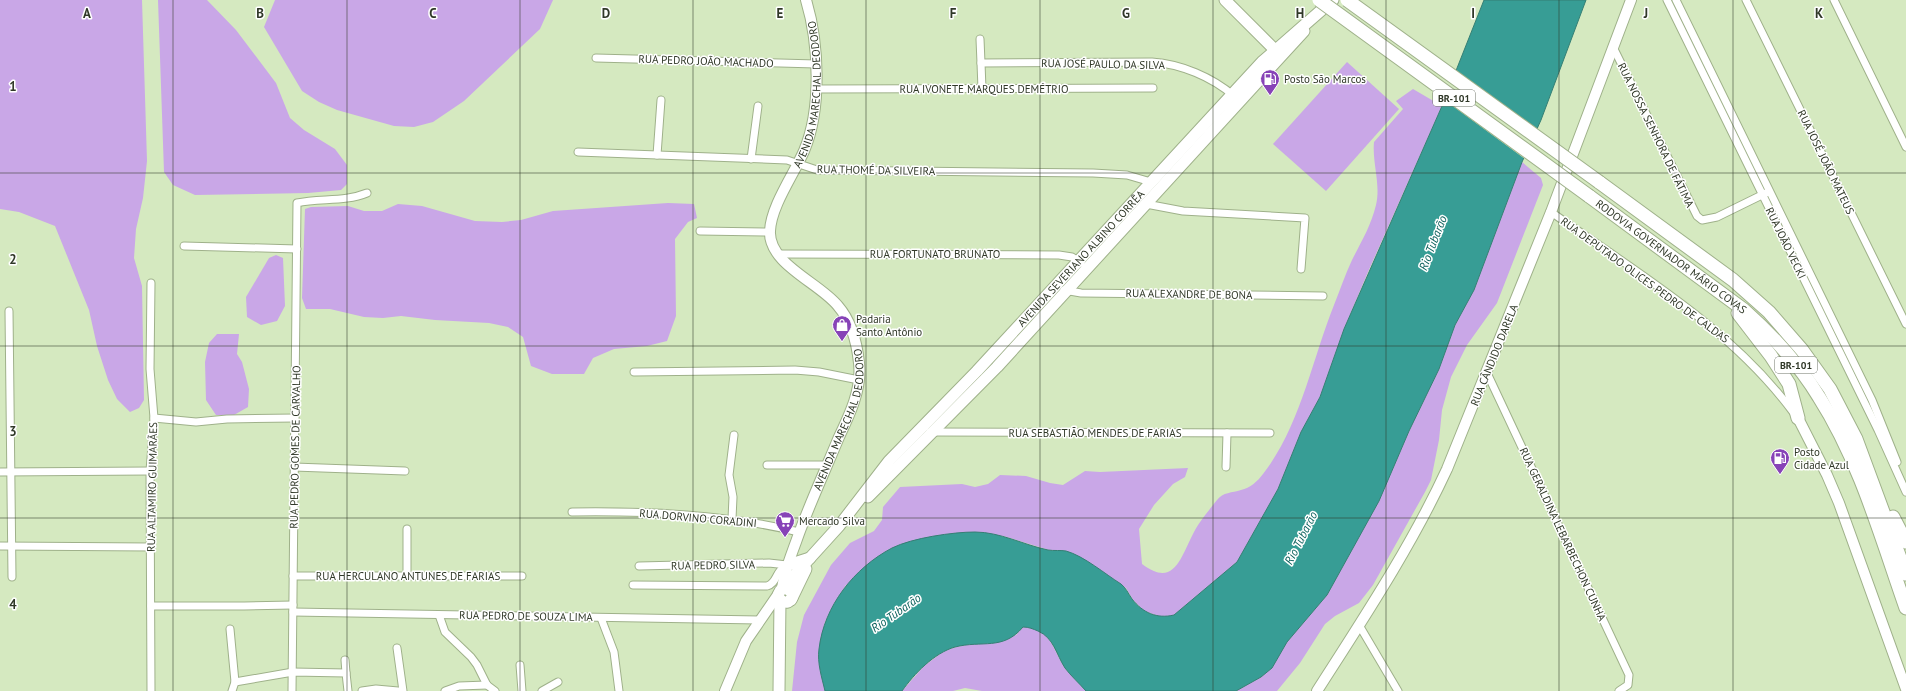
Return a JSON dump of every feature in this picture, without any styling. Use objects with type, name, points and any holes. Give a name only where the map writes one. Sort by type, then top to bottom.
[{"type":"highway","name":"RODOVIA GOVERNADOR MÁRIO COVAS","points":[[1319,0],[1724,294],[1760,324],[1808,380],[1831,417],[1865,492],[1906,608]]},
{"type":"highway","name":"RODOVIA GOVERNADOR MÁRIO COVAS","points":[[1347,0],[1733,280],[1773,317],[1802,350],[1830,389],[1856,439],[1906,574]]},
{"type":"highway","points":[[1724,294],[1771,356],[1789,384],[1798,418]]},
{"type":"highway","points":[[1866,464],[1906,542]]},
{"type":"main road","points":[[1225,0],[1278,53]]},
{"type":"main road","name":"AVENIDA SEVERIANO ALBINO CORRÊA","points":[[780,594],[839,526],[883,467],[927,430],[1066,292],[1146,204],[1236,98],[1262,62],[1278,53],[1285,40],[1333,0],[1278,53],[1236,98],[1151,182],[1057,285],[993,363]]},
{"type":"main road","points":[[1258,33],[1274,39],[1285,40]]},
{"type":"main road","points":[[1258,33],[1262,46],[1262,62]]},
{"type":"main road","points":[[1146,204],[1151,182]]},
{"type":"main road","points":[[788,565],[811,558]]},
{"type":"main road","name":"AVENIDA SEVERIANO ALBINO CORRÊA","points":[[792,598],[811,558]]},
{"type":"main road","points":[[780,594],[790,590],[792,598]]},
{"type":"main road","name":"AVENIDA MARECHAL DEODORO","points":[[779,691],[780,594]]},
{"type":"main road","name":"AVENIDA MARECHAL DEODORO","points":[[779,637],[792,598]]},
{"type":"street","name":"AVENIDA MARECHAL DEODORO","points":[[780,594],[788,565],[800,532],[853,403],[860,380],[858,352],[852,331],[845,315],[828,296],[778,254],[773,248],[770,232],[775,211],[798,164],[811,131],[816,64],[814,35],[806,0]]},
{"type":"street","name":"RUA CÂNDIDO DARELA","points":[[1317,691],[1406,549],[1434,498],[1487,373],[1551,212],[1631,0]]},
{"type":"street","name":"RUA JOÃO VECKI","points":[[1667,0],[1878,430],[1905,489]]},
{"type":"street","name":"RUA JOÃO VECKI","points":[[1676,0],[1881,419],[1894,451],[1905,489]]},
{"type":"street","name":"RUA JOSÉ JOÃO MATEUS","points":[[1746,0],[1906,324]]},
{"type":"street","points":[[1834,0],[1906,147]]},
{"type":"street","points":[[980,39],[982,89]]},
{"type":"street","name":"RUA NOSSA SENHORA DE FÁTIMA","points":[[1613,47],[1693,212],[1702,220],[1717,216],[1763,195]]},
{"type":"street","name":"RUA PEDRO JOÃO MACHADO","points":[[596,58],[816,64]]},
{"type":"street","name":"RUA JOSÉ PAULO DA SILVA","points":[[981,63],[1164,63],[1205,77],[1236,98]]},
{"type":"street","name":"RUA IVONETE MARQUES DEMÉTRIO","points":[[815,89],[1154,88]]},
{"type":"street","points":[[657,155],[661,100]]},
{"type":"street","points":[[750,159],[758,106]]},
{"type":"street","points":[[1735,139],[1742,134]]},
{"type":"street","name":"RUA THOMÉ DA SILVEIRA","points":[[578,152],[787,160],[817,170],[1093,173],[1127,175],[1151,182]]},
{"type":"street","points":[[1763,195],[1770,192]]},
{"type":"street","name":"RUA PEDRO GOMES DE CARVALHO","points":[[292,691],[297,203],[313,200],[353,197],[367,193]]},
{"type":"street","points":[[1146,204],[1183,211],[1305,218],[1301,269]]},
{"type":"street","name":"RUA DEPUTADO OLICES PEDRO DE CALDAS","points":[[1551,212],[1716,330],[1762,374],[1798,418],[1827,475],[1839,503],[1906,689]]},
{"type":"street","points":[[700,231],[770,232]]},
{"type":"street","points":[[184,246],[296,249]]},
{"type":"street","name":"RUA FORTUNATO BRUNATO","points":[[778,254],[1059,254],[1072,257],[1087,269]]},
{"type":"street","name":"RUA ALTAMIRO GUIMARÃES","points":[[151,283],[150,369],[154,418],[150,471],[151,691]]},
{"type":"street","points":[[1057,285],[1066,292]]},
{"type":"street","name":"RUA ALEXANDRE DE BONA","points":[[1066,292],[1323,296]]},
{"type":"street","points":[[9,311],[12,577]]},
{"type":"street","points":[[1828,330],[1835,325]]},
{"type":"street","points":[[634,372],[795,370],[820,372],[860,380]]},
{"type":"street","name":"RUA GERALDINA LEBARBECHON CUNHA","points":[[1487,373],[1629,675],[1628,685],[1619,691]]},
{"type":"street","points":[[154,418],[196,422],[227,419],[295,418]]},
{"type":"street","name":"RUA SEBASTIÃO MENDES DE FARIAS","points":[[927,430],[1270,433]]},
{"type":"street","points":[[1226,467],[1227,433]]},
{"type":"street","points":[[732,519],[733,497],[728,475],[734,435]]},
{"type":"street","points":[[767,465],[827,465]]},
{"type":"street","points":[[294,467],[405,471]]},
{"type":"street","points":[[0,472],[150,471]]},
{"type":"street","name":"RUA DORVINO CORADINI","points":[[572,512],[654,512],[732,519],[800,532]]},
{"type":"street","points":[[407,529],[407,576]]},
{"type":"street","points":[[0,546],[151,547]]},
{"type":"street","name":"RUA PEDRO SILVA","points":[[639,566],[769,563],[788,565]]},
{"type":"street","points":[[633,585],[768,586],[774,582],[780,569],[788,565]]},
{"type":"street","name":"RUA HERCULANO ANTUNES DE FARIAS","points":[[293,576],[522,576]]},
{"type":"street","points":[[725,691],[739,656],[760,620],[780,594]]},
{"type":"street","name":"RUA PEDRO DE SOUZA LIMA","points":[[151,606],[244,606],[439,615],[760,620]]},
{"type":"street","points":[[439,615],[445,632],[478,665],[487,685],[495,691]]},
{"type":"street","points":[[601,618],[614,652],[619,691]]},
{"type":"street","points":[[1359,625],[1398,691]]},
{"type":"street","points":[[230,629],[235,682],[232,691]]},
{"type":"street","points":[[397,648],[403,691]]},
{"type":"street","points":[[346,660],[348,691]]},
{"type":"street","points":[[520,665],[522,691]]},
{"type":"street","points":[[235,682],[293,672],[346,673]]},
{"type":"street","points":[[542,691],[558,682]]},
{"type":"street","points":[[445,691],[459,686],[487,685]]},
{"type":"street","points":[[362,691],[376,689],[398,691]]},
{"type":"shaded area","points":[[0,0],[142,0],[147,161],[143,198],[136,229],[134,258],[142,286],[144,400],[139,408],[130,412],[117,399],[108,380],[97,346],[89,310],[55,226],[19,212],[0,209]]},
{"type":"shaded area","points":[[158,0],[207,0],[236,30],[276,83],[290,118],[304,130],[335,149],[347,165],[347,184],[341,190],[308,193],[195,195],[173,185],[164,172]]},
{"type":"shaded area","points":[[275,0],[553,0],[540,29],[464,101],[433,122],[414,127],[394,126],[337,110],[319,102],[302,91],[264,27]]},
{"type":"shaded area","points":[[1347,62],[1399,109],[1326,191],[1273,144]]},
{"type":"shaded area","points":[[1413,89],[1442,106],[1344,329],[1320,397],[1301,432],[1278,489],[1237,562],[1174,615],[1164,618],[1144,611],[1133,600],[1126,588],[1066,551],[1049,550],[1003,536],[846,585],[825,622],[819,660],[825,691],[792,691],[797,642],[804,615],[831,565],[850,543],[874,531],[882,520],[883,507],[900,487],[962,484],[975,487],[988,484],[1000,475],[1026,476],[1063,485],[1085,471],[1100,472],[1188,468],[1185,477],[1173,484],[1154,505],[1139,529],[1142,564],[1153,571],[1162,573],[1170,571],[1176,566],[1196,528],[1219,497],[1244,489],[1256,482],[1276,456],[1287,436],[1345,277],[1369,227],[1374,213],[1378,189],[1374,158],[1374,142],[1403,109],[1396,101]]},
{"type":"shaded area","points":[[1522,162],[1541,178],[1543,185],[1497,303],[1467,345],[1451,377],[1442,410],[1439,440],[1431,480],[1425,492],[1373,585],[1359,603],[1335,616],[1325,624],[1300,663],[1277,691],[1236,691],[1261,677],[1272,668],[1287,642],[1327,595],[1379,501],[1409,431],[1439,369],[1455,325],[1474,290]]},
{"type":"shaded area","points":[[668,203],[694,204],[697,218],[688,222],[675,239],[676,316],[667,341],[647,346],[614,349],[593,358],[584,374],[552,374],[531,366],[523,337],[508,327],[489,323],[435,320],[401,316],[383,318],[364,317],[330,309],[306,309],[302,298],[305,209],[311,207],[348,206],[364,211],[382,211],[398,204],[422,206],[475,221],[502,222],[521,220],[553,211]]},
{"type":"shaded area","points":[[276,255],[283,258],[285,306],[277,321],[261,325],[247,317],[246,297],[269,258]]},
{"type":"shaded area","points":[[217,334],[239,334],[237,354],[242,362],[249,389],[248,407],[234,415],[216,415],[206,400],[205,362],[209,343]]},
{"type":"shaded area","points":[[1023,627],[1032,627],[1045,634],[1050,640],[1065,668],[1086,691],[982,691],[965,688],[953,691],[902,691],[924,666],[944,651],[956,647],[1016,635]]},
{"type":"water","name":"Rio Tubarão","points":[[1484,0],[1586,0],[1541,120],[1522,162],[1474,290],[1455,325],[1439,369],[1409,431],[1379,501],[1327,595],[1287,642],[1272,668],[1261,677],[1236,691],[1086,691],[1065,668],[1048,638],[1038,631],[1023,627],[1008,639],[1000,642],[965,645],[947,650],[925,665],[902,691],[825,691],[819,665],[819,649],[822,633],[834,603],[843,590],[865,566],[878,556],[900,544],[933,536],[975,532],[1003,536],[1048,550],[1066,551],[1073,553],[1087,561],[1121,584],[1136,604],[1141,608],[1151,614],[1162,616],[1174,615],[1237,562],[1278,489],[1301,432],[1320,397],[1344,329],[1442,106]]},
{"type":"pier","points":[[1454,69],[1539,130],[1525,159],[1442,98]]},
{"type":"place","name":"Posto São Marcos","points":[[1270,96]]},
{"type":"place","name":"Padaria Santo Antônio","points":[[842,342]]},
{"type":"place","name":"Posto Cidade Azul","points":[[1780,475]]},
{"type":"place","name":"Mercado Silva","points":[[785,538]]}]
